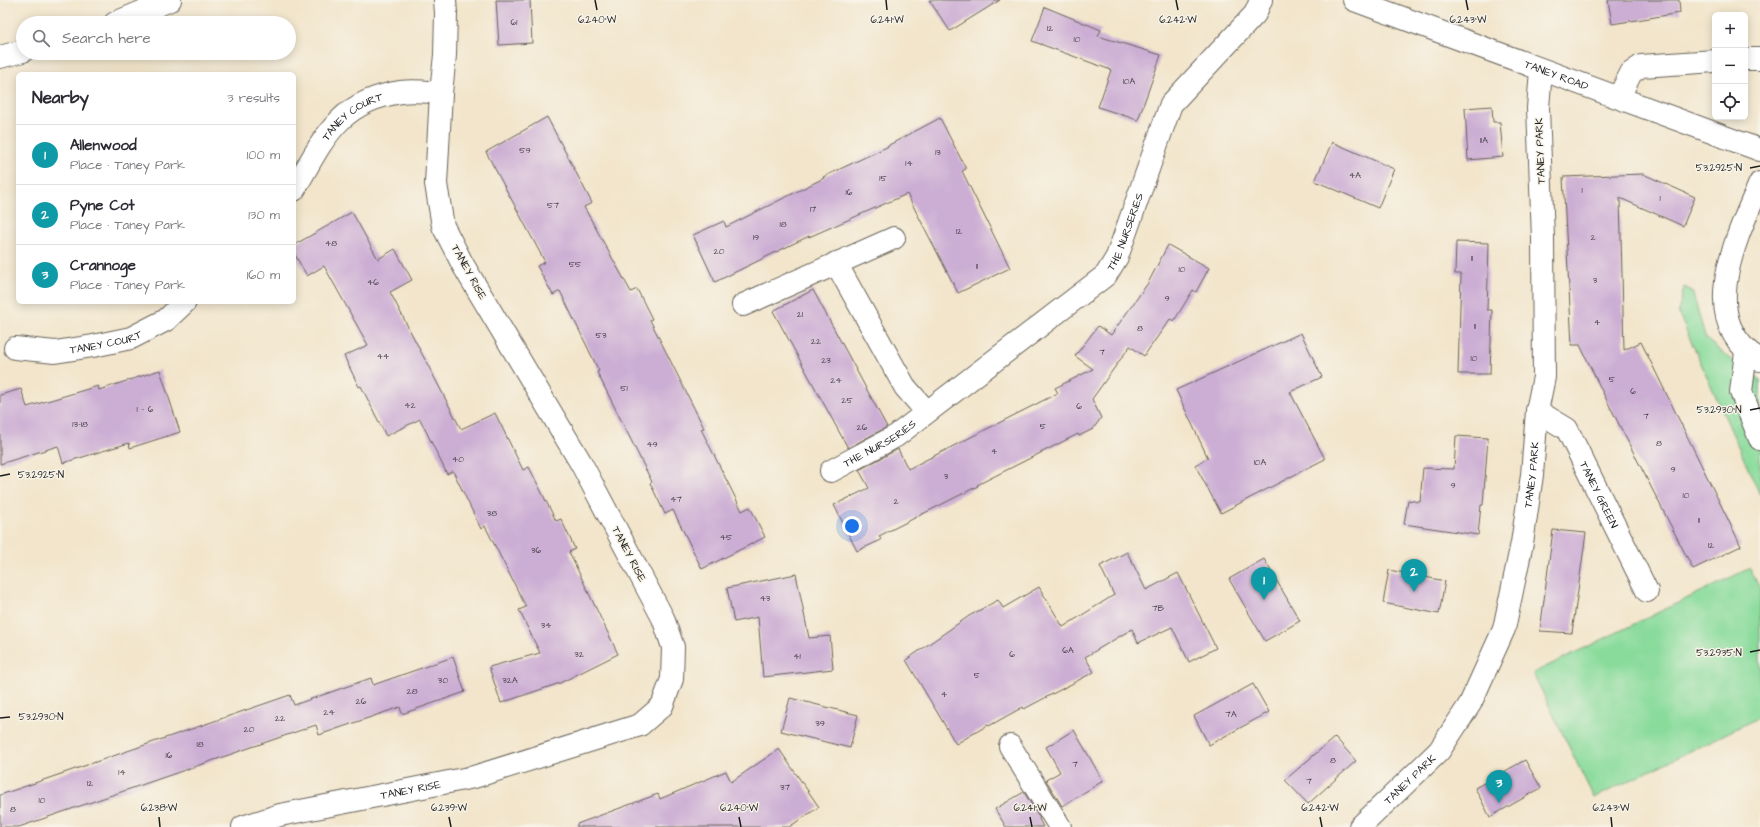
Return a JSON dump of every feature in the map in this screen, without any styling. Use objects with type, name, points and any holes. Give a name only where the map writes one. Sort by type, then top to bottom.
[{"type":"street","points":[[132,16],[170,0]]},
{"type":"street","name":"TANEY RISE","points":[[243,827],[280,815],[474,777],[640,725],[662,706],[672,679],[673,647],[663,618],[581,463],[463,265],[443,226],[436,184],[441,93],[445,55],[445,0]]},
{"type":"street","name":"THE NURSERIES","points":[[831,471],[896,436],[926,411],[1106,275],[1117,257],[1171,104],[1255,14],[1261,0]]},
{"type":"street","name":"TANEY ROAD","points":[[1354,0],[1760,150]]},
{"type":"street","points":[[0,57],[16,53]]},
{"type":"street","points":[[1748,59],[1760,58]]},
{"type":"street","points":[[1619,97],[1630,73],[1641,66],[1712,60]]},
{"type":"street","name":"TANEY PARK","points":[[1360,827],[1439,751],[1470,704],[1504,629],[1522,543],[1532,475],[1537,411],[1544,378],[1543,238],[1538,108],[1541,70]]},
{"type":"street","name":"TANEY COURT","points":[[296,186],[317,147],[344,114],[371,99],[402,92],[441,93]]},
{"type":"street","points":[[1760,183],[1741,228],[1726,275],[1725,312],[1732,334],[1753,356],[1741,392],[1760,439]]},
{"type":"street","points":[[743,306],[894,238]]},
{"type":"street","name":"THE NURSERIES","points":[[836,263],[905,387],[926,411]]},
{"type":"street","name":"TANEY COURT","points":[[15,348],[55,352],[131,338],[166,320],[183,304]]},
{"type":"street","name":"TANEY GREEN","points":[[1537,411],[1567,429],[1647,591]]},
{"type":"street","points":[[1010,746],[1060,827]]},
{"type":"green space","points":[[1684,287],[1692,291],[1706,339],[1741,368],[1760,380],[1760,495],[1678,312]]},
{"type":"green space","points":[[1750,568],[1760,589],[1760,717],[1594,798],[1533,673]]},
{"type":"building","points":[[496,0],[530,0],[532,43],[499,45]]},
{"type":"building","points":[[929,0],[1000,0],[950,31]]},
{"type":"building","points":[[1608,0],[1679,0],[1680,13],[1612,24]]},
{"type":"building","points":[[1045,7],[1101,30],[1098,36],[1161,55],[1138,120],[1098,107],[1111,70],[1032,41]]},
{"type":"building","points":[[1492,106],[1493,122],[1500,122],[1503,157],[1468,160],[1465,108]]},
{"type":"building","points":[[547,117],[592,203],[584,207],[631,292],[637,289],[652,319],[650,320],[704,428],[701,429],[742,511],[750,507],[765,537],[702,569],[673,510],[665,514],[650,483],[652,482],[597,372],[599,371],[560,291],[553,295],[537,266],[545,262],[486,152]]},
{"type":"building","points":[[940,118],[966,169],[962,171],[1010,268],[958,293],[907,194],[809,236],[715,282],[693,235],[724,221],[726,227],[824,178],[823,177],[889,146]]},
{"type":"building","points":[[1332,142],[1394,169],[1378,208],[1315,181]]},
{"type":"building","points":[[1643,174],[1695,197],[1683,226],[1620,198],[1624,350],[1641,342],[1741,546],[1693,569],[1580,345],[1572,345],[1563,177]]},
{"type":"building","points":[[352,212],[378,259],[395,249],[412,280],[390,292],[461,429],[495,413],[523,470],[529,467],[556,521],[561,519],[575,549],[569,552],[618,654],[560,683],[501,703],[489,667],[540,653],[519,610],[526,607],[485,526],[481,529],[453,471],[447,474],[420,419],[386,436],[344,356],[368,345],[324,266],[307,276],[296,257],[296,244]]},
{"type":"building","points":[[1456,242],[1489,243],[1487,310],[1492,310],[1490,374],[1458,374],[1461,274],[1455,274]]},
{"type":"building","points":[[1168,245],[1209,268],[1196,292],[1193,290],[1174,321],[1170,319],[1144,356],[1130,346],[1092,399],[1101,418],[1093,429],[1079,436],[1078,434],[977,485],[978,486],[879,536],[881,540],[857,551],[834,505],[869,488],[859,470],[898,449],[908,469],[1058,393],[1055,388],[1093,369],[1075,356],[1098,326],[1111,335],[1148,283]]},
{"type":"building","points":[[813,290],[887,427],[848,448],[773,311]]},
{"type":"building","points":[[1301,333],[1322,377],[1290,392],[1325,459],[1221,513],[1195,465],[1208,458],[1176,390]]},
{"type":"building","points":[[160,370],[180,432],[130,448],[129,443],[63,463],[58,446],[0,464],[0,395],[21,389],[27,407],[98,386],[99,390]]},
{"type":"building","points":[[1456,436],[1488,438],[1483,505],[1481,505],[1478,535],[1404,524],[1408,500],[1420,502],[1423,468],[1454,469]]},
{"type":"building","points":[[1553,530],[1586,533],[1572,633],[1540,631]]},
{"type":"building","points":[[1127,552],[1146,590],[1178,573],[1216,648],[1189,662],[1172,627],[1138,643],[1132,629],[1085,657],[1094,672],[1024,709],[1023,707],[989,726],[988,725],[956,744],[906,660],[969,616],[998,600],[1003,608],[1039,587],[1063,627],[1114,595],[1100,566]]},
{"type":"building","points":[[1264,559],[1300,621],[1265,641],[1229,579]]},
{"type":"building","points":[[1389,570],[1445,581],[1439,614],[1383,603]]},
{"type":"building","points":[[796,574],[809,638],[830,636],[833,669],[763,677],[758,617],[734,622],[727,588]]},
{"type":"building","points":[[453,657],[465,692],[402,714],[400,707],[319,735],[316,725],[19,827],[0,827],[0,795],[290,695],[294,705],[371,678],[373,685]]},
{"type":"building","points":[[1253,684],[1269,712],[1209,745],[1194,716]]},
{"type":"building","points":[[790,698],[858,715],[850,748],[781,731]]},
{"type":"building","points":[[1074,730],[1103,781],[1062,806],[1046,780],[1060,772],[1046,747]]},
{"type":"building","points":[[1335,737],[1356,761],[1308,804],[1285,780]]},
{"type":"building","points":[[779,749],[819,807],[789,827],[577,827],[577,824],[658,794],[660,799],[726,771],[731,782]]},
{"type":"building","points":[[1525,760],[1541,788],[1490,817],[1475,788]]},
{"type":"building","points":[[1024,792],[1043,827],[1006,827],[995,809]]},
{"type":"place","name":"Pyne Cot","points":[[1414,592]]},
{"type":"place","name":"Allenwood","points":[[1264,600]]},
{"type":"place","name":"Crannoge","points":[[1499,803]]}]
